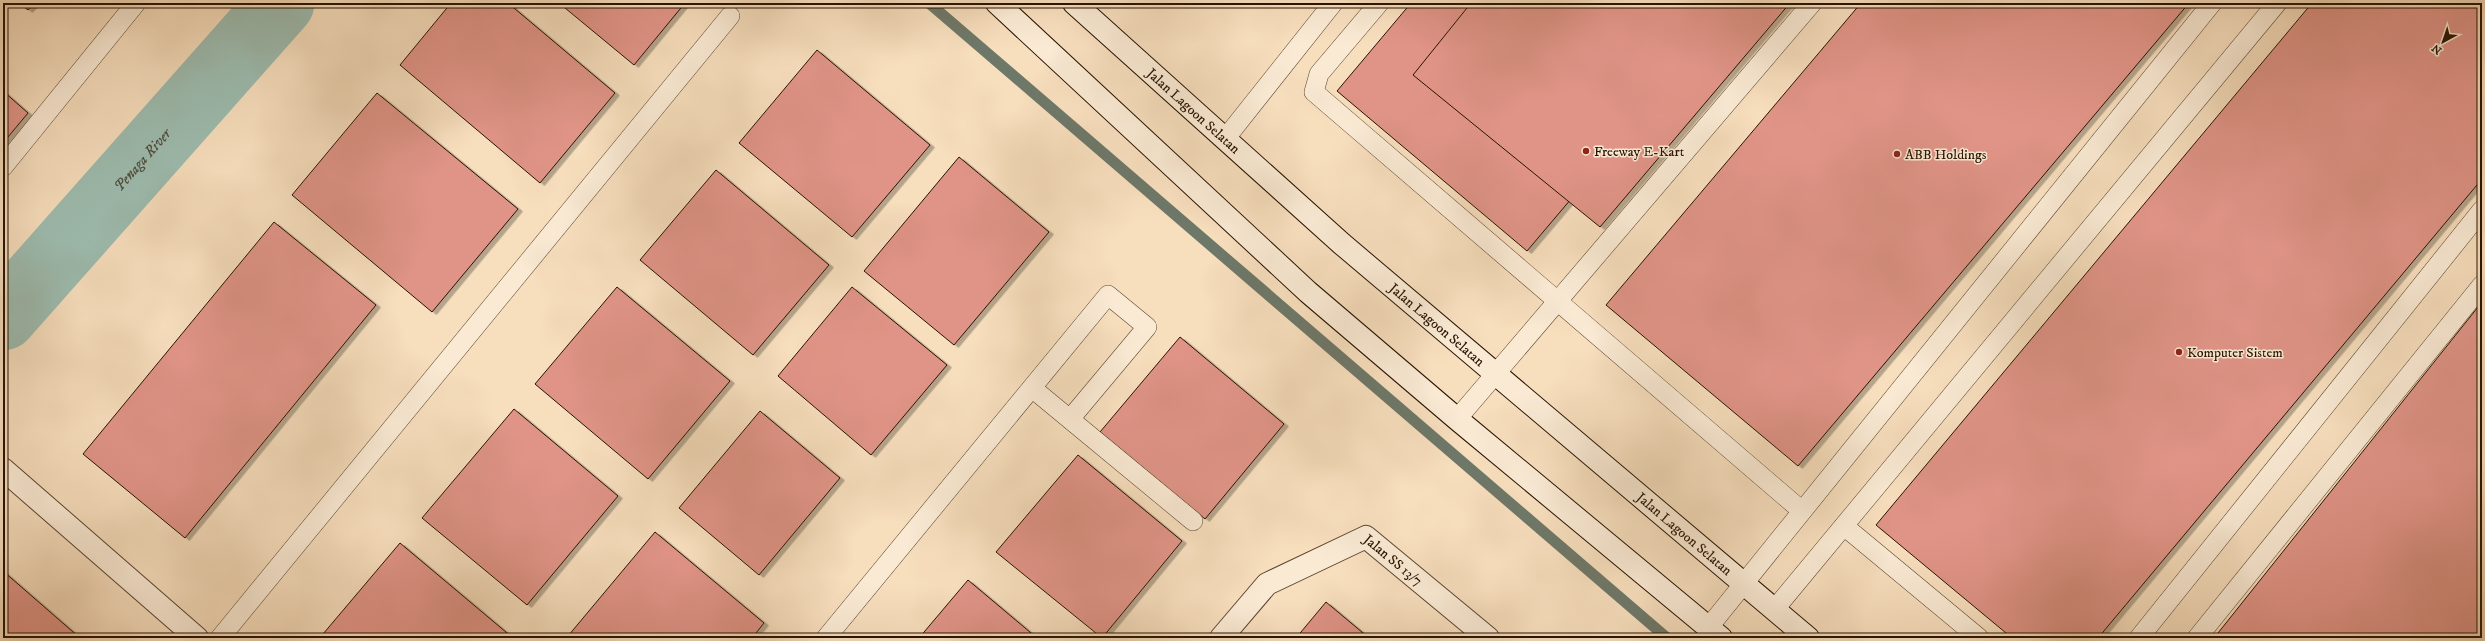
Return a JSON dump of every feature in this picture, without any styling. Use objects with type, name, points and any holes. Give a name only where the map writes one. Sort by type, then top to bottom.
[{"type":"main road","points":[[996,3],[1308,292],[1457,420],[1714,633]]},
{"type":"main road","name":"Jalan Lagoon Selatan","points":[[1074,3],[1225,139],[1494,375],[1808,638]]},
{"type":"main road","points":[[3,469],[197,638]]},
{"type":"main road","name":"Jalan SS 13/7","points":[[1221,638],[1267,584],[1366,537],[1488,638]]},
{"type":"lane","points":[[3,167],[136,3]]},
{"type":"lane","points":[[1225,139],[1333,3]]},
{"type":"lane","points":[[1379,3],[1319,74],[1314,92],[1802,511]]},
{"type":"lane","points":[[1457,420],[1812,3]]},
{"type":"lane","points":[[1714,633],[1744,584],[2212,3]]},
{"type":"lane","points":[[1774,610],[2277,3]]},
{"type":"lane","points":[[220,638],[730,16]]},
{"type":"lane","points":[[2139,638],[2482,210]]},
{"type":"lane","points":[[2197,638],[2482,284]]},
{"type":"lane","points":[[826,638],[1108,295],[1147,327],[1070,419]]},
{"type":"lane","points":[[1032,388],[1193,521]]},
{"type":"lane","points":[[1844,526],[1979,638]]},
{"type":"building","points":[[19,3],[35,3],[28,10]]},
{"type":"building","points":[[451,3],[508,3],[615,93],[540,183],[400,65]]},
{"type":"building","points":[[559,3],[685,3],[634,65]]},
{"type":"building","name":"Freeway E-Kart","points":[[1411,3],[1737,3],[1527,251],[1337,91]]},
{"type":"building","name":"Freeway E-Kart","points":[[1471,3],[1790,3],[1600,227],[1413,75]]},
{"type":"building","name":"ABB Holdings","points":[[1861,3],[2189,3],[1798,466],[1606,305]]},
{"type":"building","name":"Komputer Sistem","points":[[2312,3],[2482,3],[2482,179],[2098,638],[2012,638],[1876,525]]},
{"type":"building","points":[[817,50],[930,145],[852,237],[739,143]]},
{"type":"building","points":[[3,91],[28,113],[3,143]]},
{"type":"building","points":[[377,93],[518,209],[432,312],[292,195]]},
{"type":"building","points":[[959,157],[1049,232],[954,345],[864,271]]},
{"type":"building","points":[[716,170],[829,265],[753,355],[640,260]]},
{"type":"building","points":[[274,222],[376,305],[185,538],[83,454]]},
{"type":"building","points":[[617,287],[730,381],[648,479],[535,384]]},
{"type":"building","points":[[852,287],[947,365],[871,455],[778,376]]},
{"type":"building","points":[[2482,302],[2482,638],[2214,638]]},
{"type":"building","points":[[1180,337],[1284,424],[1205,519],[1100,432]]},
{"type":"building","points":[[514,409],[618,496],[527,605],[422,518]]},
{"type":"building","points":[[760,411],[840,478],[759,575],[679,508]]},
{"type":"building","points":[[1078,455],[1182,541],[1102,638],[996,552]]},
{"type":"building","points":[[655,532],[764,623],[752,638],[571,638],[568,636]]},
{"type":"building","points":[[400,543],[513,638],[328,638],[323,634]]},
{"type":"building","points":[[3,571],[80,638],[3,638]]},
{"type":"building","points":[[968,580],[1037,638],[919,638]]},
{"type":"building","points":[[1326,602],[1369,638],[1296,638]]},
{"type":"waterway","name":"Penaga River","points":[[3,317],[281,3]]},
{"type":"waterway","points":[[929,3],[1667,638]]},
{"type":"place","name":"Freeway E-Kart","points":[[1586,151]]},
{"type":"place","name":"ABB Holdings","points":[[1897,154]]},
{"type":"place","name":"Komputer Sistem","points":[[2179,352]]}]
